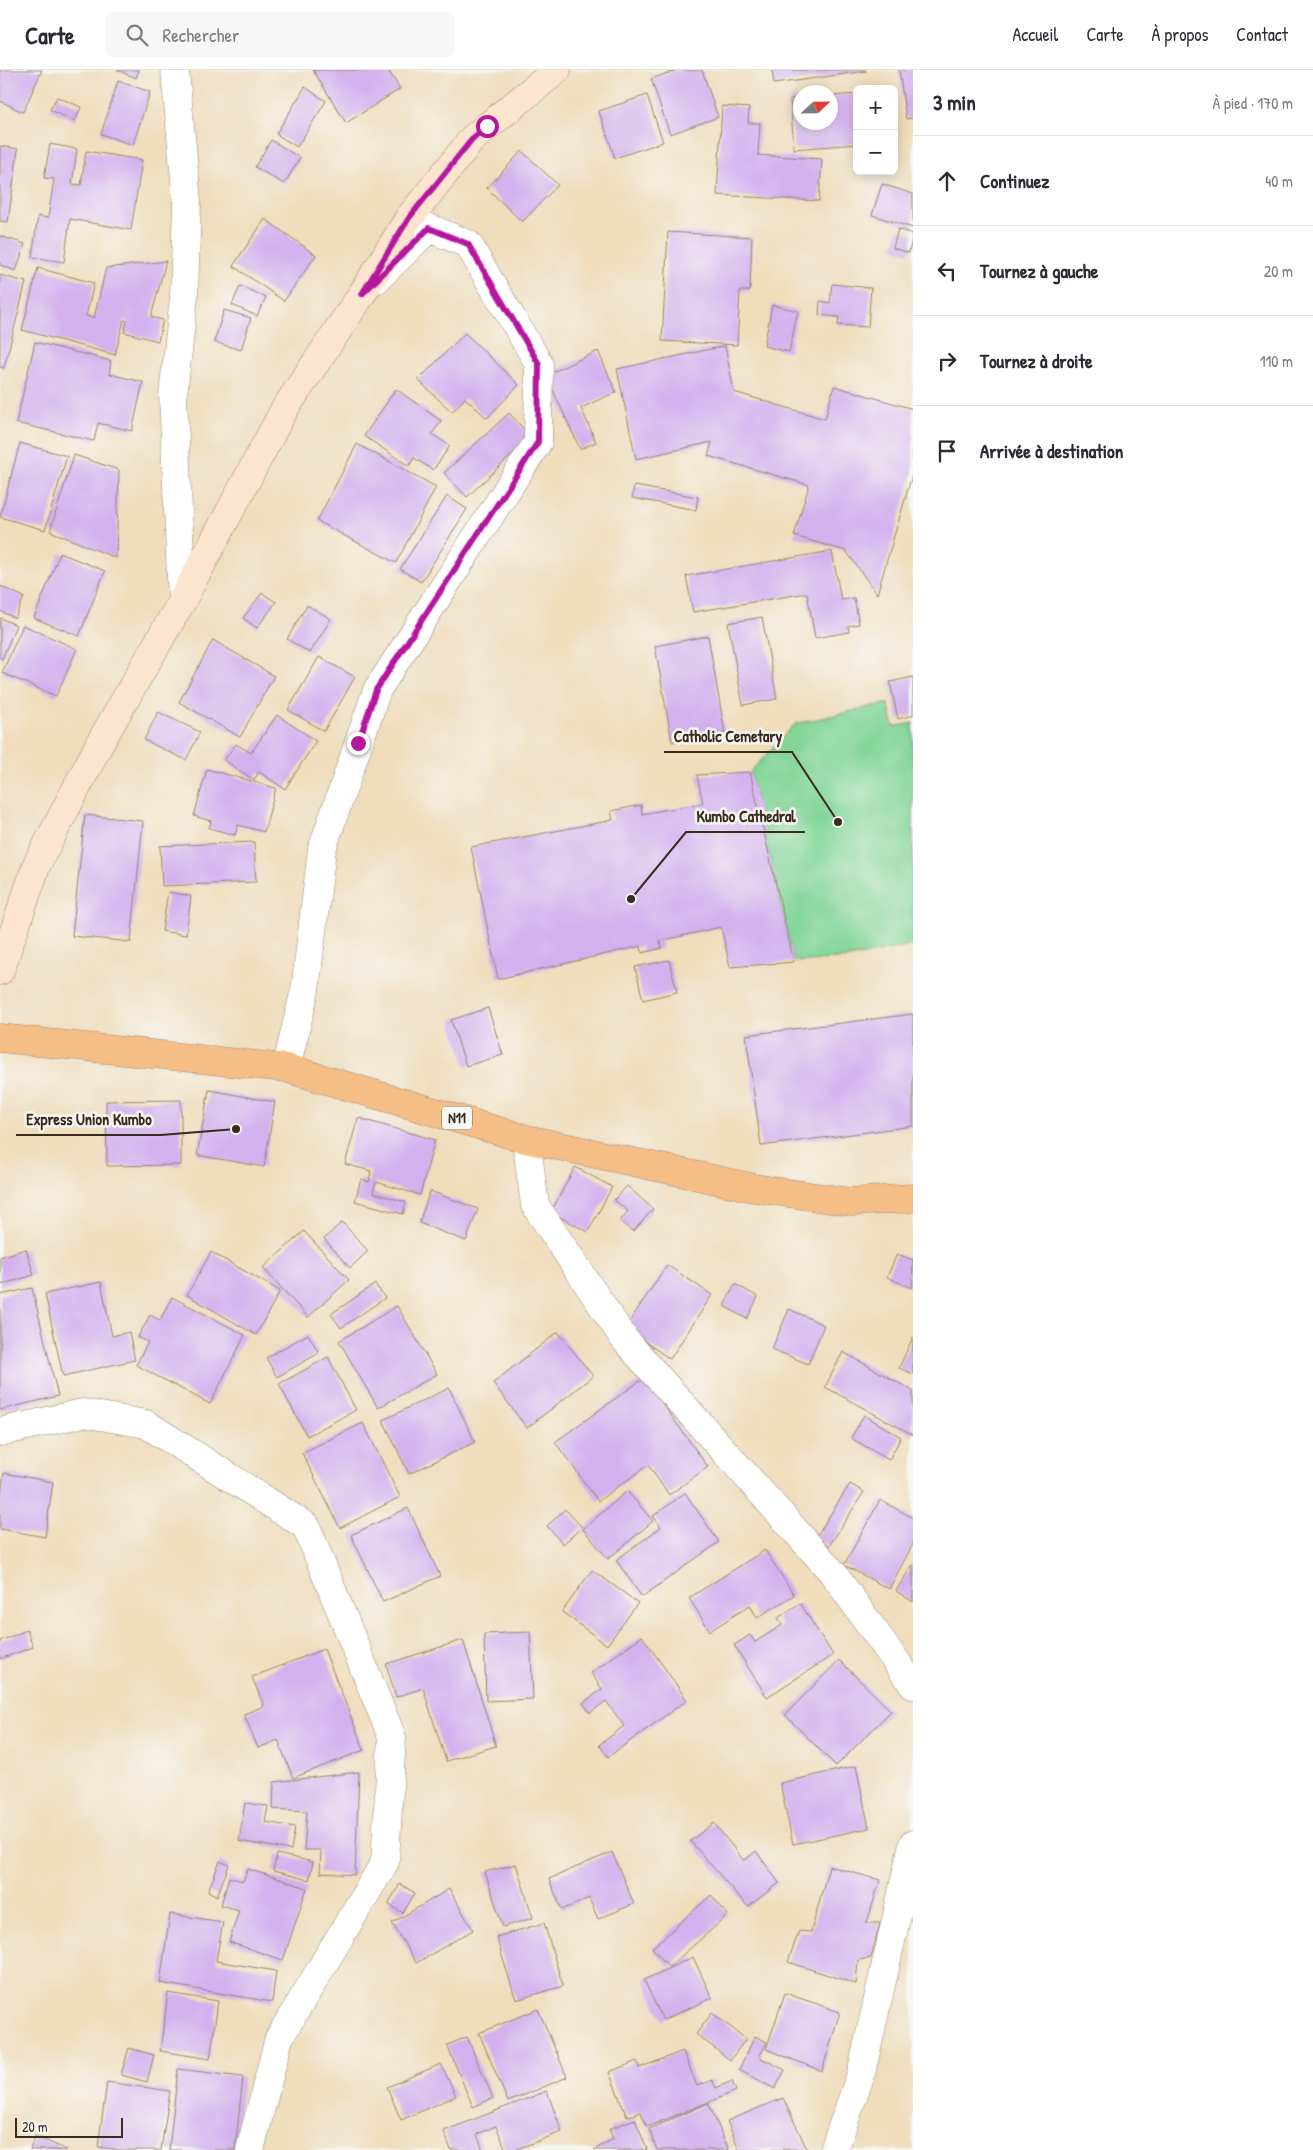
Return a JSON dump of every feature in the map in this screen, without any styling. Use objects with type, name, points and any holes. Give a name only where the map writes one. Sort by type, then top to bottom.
[{"type":"highway","name":"N11","points":[[0,1038],[286,1068],[526,1139],[754,1188],[851,1202],[913,1198]]},
{"type":"main road","points":[[0,971],[38,864],[101,741],[182,601],[284,410],[362,294],[409,218],[473,138],[557,70]]},
{"type":"street","points":[[174,70],[187,202],[184,297],[173,395],[182,601]]},
{"type":"street","points":[[286,1068],[305,990],[322,849],[376,690],[538,442],[539,364],[468,244],[429,228],[362,294]]},
{"type":"street","points":[[526,1139],[535,1205],[625,1340],[833,1573],[913,1685]]},
{"type":"street","points":[[0,1432],[83,1413],[146,1424],[306,1526],[392,1737],[385,1862],[279,2038],[250,2150]]},
{"type":"street","points":[[834,2150],[861,2074],[913,1844]]},
{"type":"green space","points":[[888,703],[894,727],[913,723],[913,944],[850,958],[794,962],[750,772],[795,724]]},
{"type":"building","points":[[0,70],[42,70],[23,112],[0,101]]},
{"type":"building","points":[[117,70],[139,70],[136,78]]},
{"type":"building","points":[[313,70],[388,70],[400,89],[346,123]]},
{"type":"building","points":[[677,70],[702,70],[718,117],[670,134],[651,79]]},
{"type":"building","points":[[772,70],[866,70],[866,71],[774,84]]},
{"type":"building","points":[[899,70],[913,70],[913,118],[906,119]]},
{"type":"building","points":[[118,81],[150,92],[133,145],[101,134]]},
{"type":"building","points":[[305,87],[326,101],[297,147],[276,134]]},
{"type":"building","points":[[853,94],[853,144],[794,149],[790,99],[793,99],[793,130],[838,130],[838,95]]},
{"type":"building","points":[[647,95],[663,142],[615,158],[599,111]]},
{"type":"building","points":[[57,97],[81,107],[75,121],[50,110]]},
{"type":"building","points":[[722,106],[749,108],[748,123],[760,123],[758,155],[822,159],[819,201],[717,195]]},
{"type":"building","points":[[271,140],[300,158],[284,184],[255,167]]},
{"type":"building","points":[[50,144],[77,149],[72,184],[81,185],[86,151],[142,160],[131,230],[70,219],[64,262],[32,257],[38,216],[48,218],[54,179],[44,178]]},
{"type":"building","points":[[0,146],[18,149],[8,222],[0,221]]},
{"type":"building","points":[[522,151],[558,185],[522,222],[487,188]]},
{"type":"building","points":[[882,184],[913,194],[913,228],[872,215]]},
{"type":"building","points":[[265,219],[316,255],[284,301],[233,266]]},
{"type":"building","points":[[898,229],[913,234],[909,253],[893,248]]},
{"type":"building","points":[[668,232],[752,237],[750,291],[740,291],[737,345],[662,341]]},
{"type":"building","points":[[0,236],[25,244],[16,271],[0,265]]},
{"type":"building","points":[[166,261],[151,317],[163,320],[158,341],[124,332],[127,321],[124,320],[115,355],[22,330],[38,268],[94,283],[86,316],[94,318],[106,268]]},
{"type":"building","points":[[0,275],[26,282],[4,368],[0,367]]},
{"type":"building","points":[[832,284],[871,288],[868,327],[838,325],[839,317],[819,315],[820,301],[830,303]]},
{"type":"building","points":[[240,286],[266,297],[257,316],[232,305]]},
{"type":"building","points":[[772,305],[798,311],[789,352],[764,346]]},
{"type":"building","points":[[224,310],[251,318],[241,350],[214,342]]},
{"type":"building","points":[[465,333],[519,385],[487,418],[465,398],[452,412],[418,380]]},
{"type":"building","points":[[35,342],[111,361],[109,374],[143,382],[132,431],[98,423],[94,441],[16,423]]},
{"type":"building","points":[[725,346],[734,392],[825,419],[834,386],[913,409],[913,472],[877,594],[846,551],[794,536],[809,485],[708,456],[712,442],[636,459],[617,369]]},
{"type":"building","points":[[598,351],[616,392],[581,408],[596,442],[580,449],[546,375]]},
{"type":"building","points":[[396,389],[441,421],[432,434],[450,446],[433,470],[414,458],[409,466],[364,436]]},
{"type":"building","points":[[509,413],[531,437],[467,497],[444,473]]},
{"type":"building","points":[[20,443],[67,456],[45,530],[0,517]]},
{"type":"building","points":[[357,444],[436,487],[396,563],[317,521]]},
{"type":"building","points":[[74,455],[119,470],[116,558],[50,531]]},
{"type":"building","points":[[634,486],[698,497],[696,510],[632,498]]},
{"type":"building","points":[[447,496],[467,509],[421,582],[400,569]]},
{"type":"building","points":[[832,551],[841,600],[854,598],[859,624],[848,626],[849,632],[815,638],[807,593],[693,612],[686,576]]},
{"type":"building","points":[[60,553],[105,571],[79,636],[34,618]]},
{"type":"building","points":[[0,586],[24,597],[15,618],[0,611]]},
{"type":"building","points":[[262,593],[276,602],[257,628],[243,618]]},
{"type":"building","points":[[307,605],[331,619],[310,653],[287,639]]},
{"type":"building","points":[[762,617],[777,699],[743,705],[728,623]]},
{"type":"building","points":[[0,618],[16,625],[2,659],[0,658]]},
{"type":"building","points":[[23,625],[77,649],[56,696],[2,673]]},
{"type":"building","points":[[708,636],[725,733],[672,742],[655,646]]},
{"type":"building","points":[[213,640],[274,676],[240,737],[179,702]]},
{"type":"building","points":[[319,657],[355,677],[324,731],[288,710]]},
{"type":"building","points":[[913,677],[913,715],[898,719],[890,682]]},
{"type":"building","points":[[158,712],[200,732],[186,760],[144,740]]},
{"type":"building","points":[[277,715],[316,741],[285,789],[259,772],[254,780],[224,760],[236,744],[251,753]]},
{"type":"building","points":[[207,769],[276,788],[264,832],[238,825],[235,835],[209,828],[211,821],[194,816]]},
{"type":"building","points":[[750,772],[794,962],[730,967],[721,927],[660,941],[662,948],[642,953],[641,946],[498,979],[471,847],[613,820],[611,811],[641,805],[642,814],[703,803],[697,775]]},
{"type":"building","points":[[85,815],[143,821],[131,942],[72,936]]},
{"type":"building","points":[[254,842],[256,882],[162,886],[160,846]]},
{"type":"building","points":[[168,892],[191,896],[186,935],[162,931]]},
{"type":"building","points":[[669,960],[677,992],[643,1000],[635,967]]},
{"type":"building","points":[[488,1008],[503,1055],[466,1066],[451,1020]]},
{"type":"building","points":[[913,1014],[913,1126],[761,1146],[746,1035]]},
{"type":"building","points":[[209,1090],[275,1102],[264,1167],[197,1155]]},
{"type":"building","points":[[181,1100],[181,1165],[107,1166],[106,1101]]},
{"type":"building","points":[[358,1118],[435,1140],[420,1195],[376,1182],[373,1193],[406,1202],[403,1214],[355,1201],[361,1179],[369,1182],[371,1171],[345,1164]]},
{"type":"building","points":[[575,1167],[612,1187],[588,1232],[551,1212]]},
{"type":"building","points":[[627,1186],[653,1209],[633,1232],[620,1221],[628,1211],[614,1200]]},
{"type":"building","points":[[430,1191],[478,1209],[466,1241],[419,1223]]},
{"type":"building","points":[[342,1222],[368,1251],[350,1268],[324,1239]]},
{"type":"building","points":[[304,1231],[349,1280],[308,1317],[263,1268]]},
{"type":"building","points":[[26,1249],[34,1275],[0,1285],[0,1257]]},
{"type":"building","points":[[211,1252],[280,1291],[256,1335],[187,1295]]},
{"type":"building","points":[[897,1254],[913,1260],[912,1288],[887,1277]]},
{"type":"building","points":[[667,1265],[712,1295],[670,1359],[625,1328]]},
{"type":"building","points":[[101,1282],[112,1336],[129,1332],[135,1360],[63,1376],[45,1294]]},
{"type":"building","points":[[375,1284],[385,1298],[341,1328],[331,1314]]},
{"type":"building","points":[[735,1284],[758,1297],[747,1319],[724,1306]]},
{"type":"building","points":[[32,1288],[58,1396],[0,1410],[0,1295]]},
{"type":"building","points":[[172,1297],[245,1335],[210,1404],[136,1365],[148,1342],[138,1337],[150,1315],[160,1320]]},
{"type":"building","points":[[397,1306],[437,1374],[378,1408],[339,1341]]},
{"type":"building","points":[[789,1309],[824,1325],[808,1364],[772,1349]]},
{"type":"building","points":[[558,1332],[593,1376],[527,1428],[493,1383]]},
{"type":"building","points":[[308,1334],[319,1353],[277,1377],[266,1358]]},
{"type":"building","points":[[913,1337],[913,1374],[899,1368]]},
{"type":"building","points":[[843,1352],[913,1391],[913,1435],[825,1387]]},
{"type":"building","points":[[328,1357],[356,1410],[307,1436],[279,1384]]},
{"type":"building","points":[[644,1378],[708,1467],[669,1495],[648,1465],[598,1501],[555,1442]]},
{"type":"building","points":[[449,1388],[475,1442],[409,1474],[383,1420]]},
{"type":"building","points":[[864,1415],[901,1437],[889,1460],[851,1438]]},
{"type":"building","points":[[363,1423],[400,1497],[340,1528],[302,1453]]},
{"type":"building","points":[[4,1473],[53,1482],[45,1537],[0,1529],[0,1500]]},
{"type":"building","points":[[850,1484],[864,1492],[829,1546],[816,1537]]},
{"type":"building","points":[[627,1491],[653,1521],[608,1559],[583,1529]]},
{"type":"building","points":[[685,1493],[719,1542],[642,1597],[616,1560],[661,1527],[653,1516]]},
{"type":"building","points":[[880,1500],[913,1518],[913,1544],[889,1589],[844,1565]]},
{"type":"building","points":[[408,1508],[440,1576],[383,1602],[351,1535]]},
{"type":"building","points":[[565,1509],[582,1527],[563,1544],[547,1526]]},
{"type":"building","points":[[765,1550],[794,1595],[757,1618],[750,1605],[710,1631],[689,1598]]},
{"type":"building","points":[[913,1564],[913,1602],[896,1591]]},
{"type":"building","points":[[592,1570],[638,1603],[607,1645],[562,1612]]},
{"type":"building","points":[[800,1603],[833,1655],[767,1697],[734,1645],[750,1635],[755,1642],[782,1625],[778,1618]]},
{"type":"building","points":[[27,1630],[33,1647],[0,1659],[0,1641]]},
{"type":"building","points":[[530,1632],[533,1699],[486,1701],[484,1634]]},
{"type":"building","points":[[642,1636],[687,1700],[608,1757],[599,1745],[624,1726],[606,1701],[590,1713],[583,1703],[602,1689],[591,1673]]},
{"type":"building","points":[[463,1640],[496,1746],[446,1761],[423,1688],[396,1697],[386,1664]]},
{"type":"building","points":[[324,1649],[364,1750],[293,1778],[278,1740],[258,1748],[244,1714],[264,1706],[252,1677]]},
{"type":"building","points":[[839,1660],[891,1711],[836,1766],[785,1715]]},
{"type":"building","points":[[856,1766],[869,1828],[793,1844],[780,1783]]},
{"type":"building","points":[[359,1772],[355,1875],[320,1873],[321,1850],[304,1850],[307,1811],[273,1809],[274,1782]]},
{"type":"building","points":[[245,1803],[268,1806],[265,1822],[295,1827],[291,1850],[239,1841]]},
{"type":"building","points":[[714,1823],[744,1861],[756,1851],[779,1883],[748,1907],[690,1841]]},
{"type":"building","points":[[612,1852],[634,1904],[598,1919],[589,1898],[562,1910],[549,1879]]},
{"type":"building","points":[[277,1854],[313,1862],[309,1880],[273,1871]]},
{"type":"building","points":[[220,1861],[229,1865],[217,1896],[208,1891]]},
{"type":"building","points":[[516,1864],[533,1918],[503,1927],[485,1872]]},
{"type":"building","points":[[829,1866],[880,1880],[867,1923],[880,1923],[871,1958],[858,1960],[856,1984],[788,1962],[799,1931],[811,1932]]},
{"type":"building","points":[[248,1869],[307,1888],[283,1960],[229,1942],[239,1910],[221,1905],[229,1877],[243,1881]]},
{"type":"building","points":[[400,1884],[415,1893],[403,1913],[388,1904]]},
{"type":"building","points":[[449,1889],[473,1930],[416,1963],[392,1923]]},
{"type":"building","points":[[711,1895],[728,1915],[669,1967],[652,1948]]},
{"type":"building","points":[[170,1914],[223,1922],[216,1961],[276,1971],[272,2002],[160,1983]]},
{"type":"building","points":[[544,1923],[563,1986],[516,2000],[496,1937]]},
{"type":"building","points":[[693,1957],[712,1998],[663,2020],[644,1980]]},
{"type":"building","points":[[168,1993],[218,2001],[210,2059],[160,2051]]},
{"type":"building","points":[[785,1993],[840,2012],[822,2071],[766,2049]]},
{"type":"building","points":[[538,2009],[567,2077],[508,2102],[479,2033]]},
{"type":"building","points":[[712,2013],[746,2039],[730,2060],[696,2034]]},
{"type":"building","points":[[755,2036],[767,2042],[759,2057],[785,2070],[775,2089],[739,2070]]},
{"type":"building","points":[[467,2037],[493,2098],[473,2107],[447,2045]]},
{"type":"building","points":[[129,2048],[154,2055],[147,2082],[121,2075]]},
{"type":"building","points":[[683,2051],[697,2086],[712,2080],[716,2088],[732,2081],[736,2091],[647,2127],[641,2112],[627,2117],[609,2072],[637,2061],[639,2068]]},
{"type":"building","points":[[441,2064],[456,2096],[401,2120],[387,2087]]},
{"type":"building","points":[[178,2069],[243,2077],[235,2150],[169,2150]]},
{"type":"building","points":[[107,2082],[170,2091],[161,2150],[120,2150],[98,2147]]},
{"type":"building","points":[[547,2091],[562,2132],[514,2150],[506,2150],[496,2126],[477,2134],[483,2150],[451,2150],[444,2131]]},
{"type":"building","points":[[783,2098],[807,2149],[739,2150],[727,2121]]},
{"type":"building","points":[[708,2103],[729,2150],[657,2150],[649,2129]]},
{"type":"building","points":[[635,2119],[647,2150],[594,2150],[613,2139],[609,2129]]},
{"type":"building","points":[[35,2136],[67,2150],[30,2150]]},
{"type":"place","name":"Catholic Cemetary","points":[[838,822]]},
{"type":"place","name":"Kumbo Cathedral","points":[[631,899]]},
{"type":"place","name":"Express Union Kumbo","points":[[236,1129]]},
{"type":"route","points":[[358,743],[376,690],[538,442],[539,364],[468,244],[429,228],[362,294],[409,218],[473,138],[487,126]]}]
